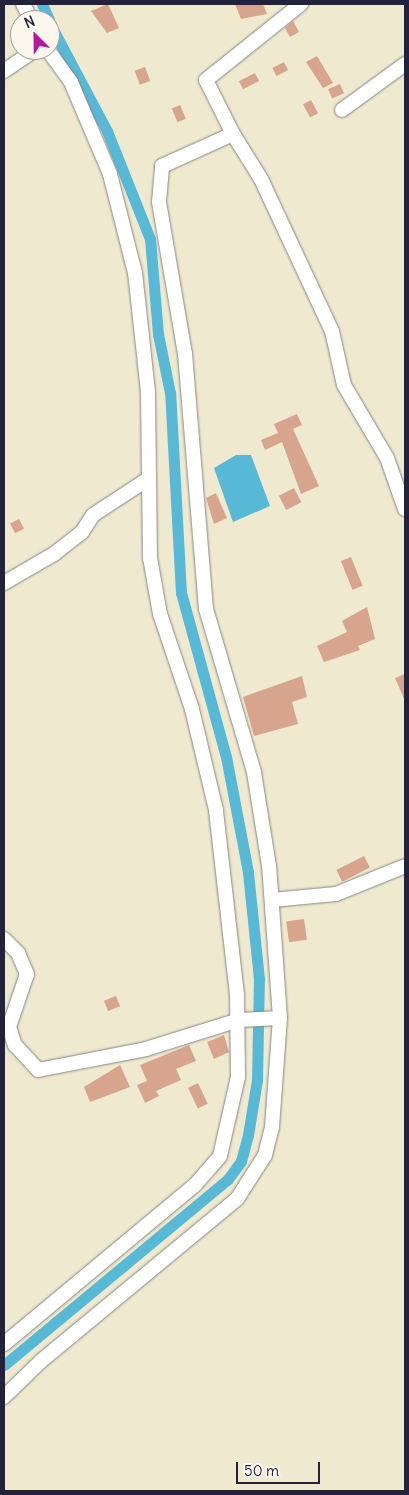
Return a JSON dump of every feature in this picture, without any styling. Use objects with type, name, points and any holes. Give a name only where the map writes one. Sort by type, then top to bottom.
[{"type":"street","points":[[301,4],[206,80],[233,134],[261,179],[332,331],[344,385],[387,458],[405,509]]},
{"type":"street","points":[[4,71],[20,60]]},
{"type":"street","points":[[4,1344],[195,1185],[220,1156],[232,1116],[239,1020],[216,810],[192,709],[160,614],[150,558],[148,392],[135,274],[124,221],[110,174],[71,82],[55,60]]},
{"type":"street","points":[[342,110],[405,64]]},
{"type":"street","points":[[4,1397],[41,1361],[237,1199],[253,1177],[272,1127],[280,1018],[272,900],[254,772],[206,609],[185,354],[159,202],[162,166],[233,134]]},
{"type":"street","points":[[4,583],[54,554],[82,532],[93,515],[148,480]]},
{"type":"street","points":[[272,900],[336,894],[405,866]]},
{"type":"street","points":[[4,939],[18,953],[27,974],[9,1027],[15,1046],[38,1070],[146,1049],[239,1020],[280,1018]]},
{"type":"water","points":[[236,455],[251,455],[270,506],[233,522],[214,468]]},
{"type":"building","points":[[108,4],[119,28],[107,33],[91,11]]},
{"type":"building","points":[[235,4],[263,4],[267,14],[241,19]]},
{"type":"building","points":[[293,21],[299,32],[290,37],[285,28]]},
{"type":"building","points":[[317,56],[333,83],[323,88],[306,62]]},
{"type":"building","points":[[284,62],[288,70],[277,76],[272,68]]},
{"type":"building","points":[[145,67],[150,81],[140,85],[135,71]]},
{"type":"building","points":[[255,73],[259,81],[243,89],[239,81]]},
{"type":"building","points":[[340,84],[344,93],[332,98],[328,89]]},
{"type":"building","points":[[311,100],[318,113],[310,117],[303,104]]},
{"type":"building","points":[[180,105],[186,119],[178,122],[172,109]]},
{"type":"building","points":[[297,414],[302,425],[293,429],[319,486],[301,494],[282,442],[265,450],[261,440],[278,433],[274,424]]},
{"type":"building","points":[[294,488],[301,502],[286,510],[279,496]]},
{"type":"building","points":[[216,493],[227,518],[214,524],[206,498]]},
{"type":"building","points":[[19,519],[24,529],[15,533],[10,524]]},
{"type":"building","points":[[351,557],[363,586],[352,590],[341,561]]},
{"type":"building","points":[[367,607],[375,639],[358,646],[360,650],[324,662],[317,646],[347,632],[342,621]]},
{"type":"building","points":[[405,674],[405,701],[395,678]]},
{"type":"building","points":[[302,676],[307,697],[292,702],[298,724],[254,736],[243,697]]},
{"type":"building","points":[[364,856],[370,868],[342,882],[336,870]]},
{"type":"building","points":[[304,919],[307,940],[289,942],[286,922]]},
{"type":"building","points":[[116,996],[120,1006],[108,1011],[104,1001]]},
{"type":"building","points":[[224,1035],[229,1052],[214,1059],[207,1042]]},
{"type":"building","points":[[189,1045],[196,1061],[176,1069],[181,1080],[156,1091],[159,1096],[145,1103],[137,1085],[147,1081],[140,1065]]},
{"type":"building","points":[[120,1065],[130,1087],[90,1102],[84,1087]]},
{"type":"building","points":[[198,1083],[208,1104],[198,1108],[188,1088]]},
{"type":"waterway","points":[[42,4],[45,10]]},
{"type":"waterway","points":[[4,1365],[228,1179],[241,1161],[248,1135],[257,1080],[259,979],[248,872],[226,757],[181,593],[170,393],[158,334],[150,239],[107,131],[60,43]]}]
